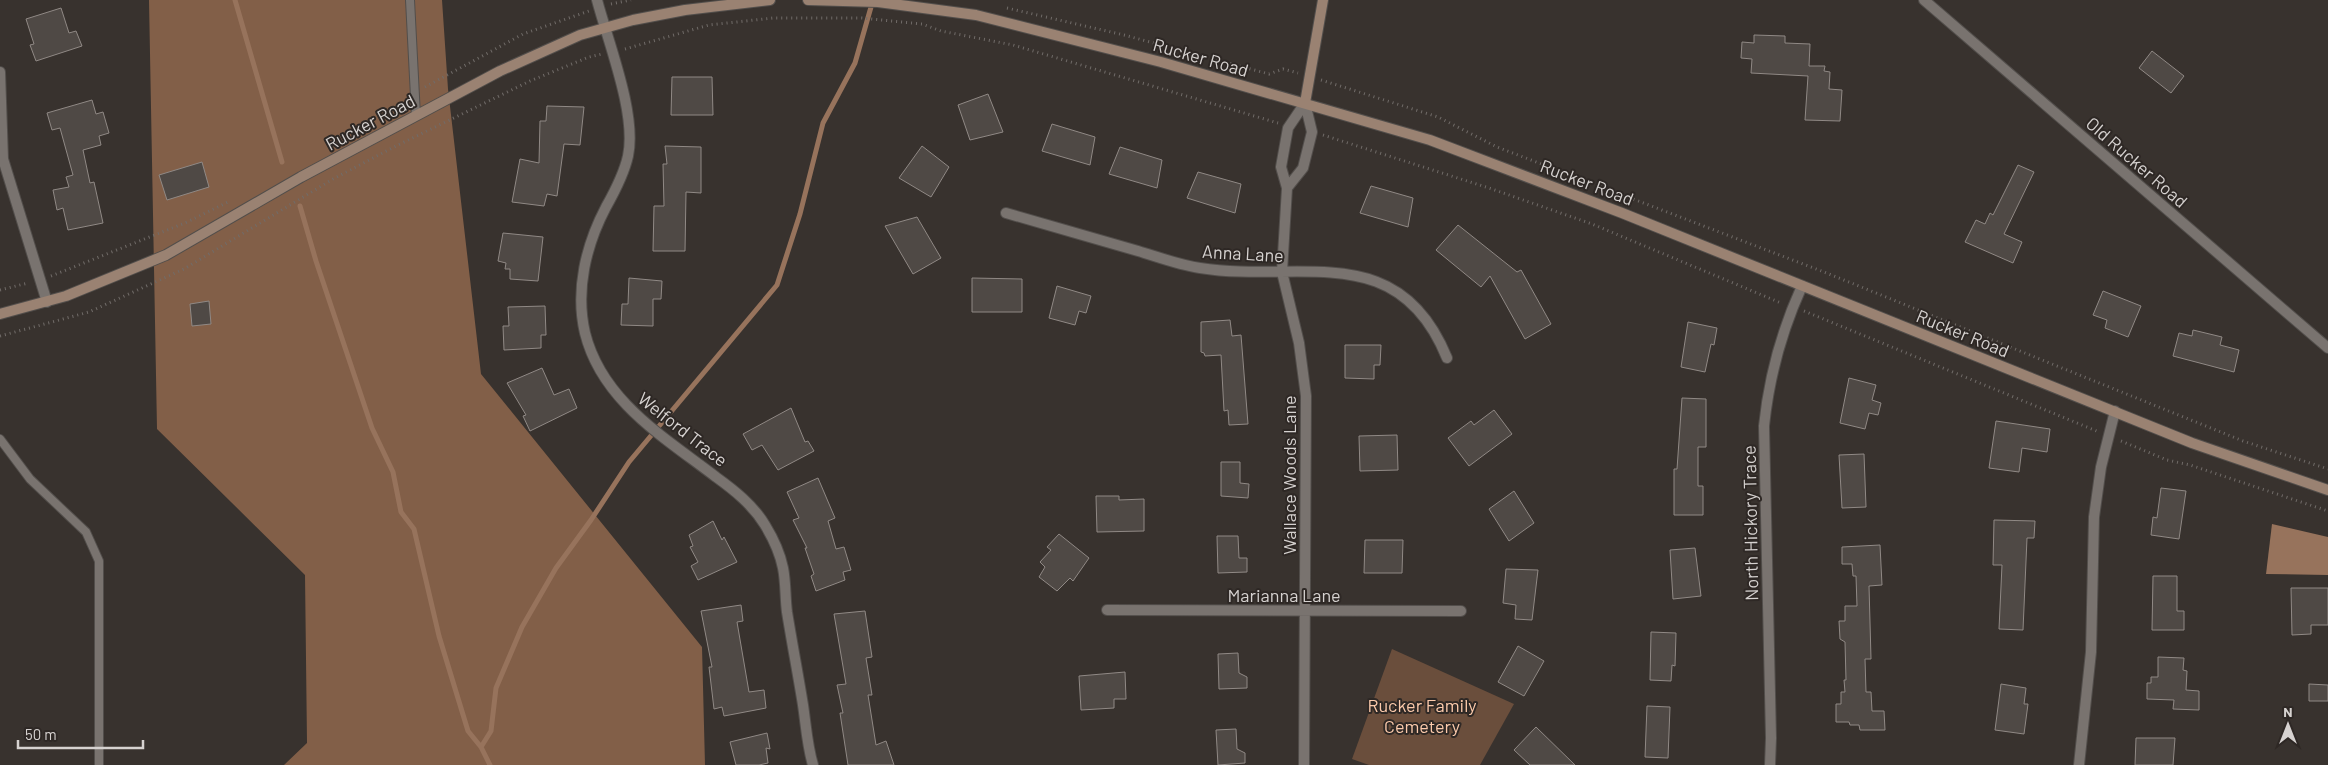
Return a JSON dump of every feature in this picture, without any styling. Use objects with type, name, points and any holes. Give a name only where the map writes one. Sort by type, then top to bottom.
[{"type":"main road","name":"Rucker Road","points":[[0,314],[47,302],[106,281],[166,255],[301,177],[531,55],[580,35],[685,10],[770,0]]},
{"type":"main road","name":"Rucker Road","points":[[808,0],[878,2],[976,14],[1161,62],[1430,140],[1613,209],[2192,443],[2328,490]]},
{"type":"main road","points":[[1305,103],[1323,0]]},
{"type":"street","name":"Old Rucker Road","points":[[1924,0],[2328,348]]},
{"type":"street","name":"Welford Trace","points":[[598,4],[626,105],[629,130],[628,155],[616,190],[594,234],[586,259],[582,283],[582,308],[586,333],[605,379],[620,399],[637,417],[748,503],[764,522],[775,544],[783,568],[786,608],[813,765]]},
{"type":"street","points":[[0,72],[3,159],[47,302]]},
{"type":"street","name":"Wallace Woods Lane","points":[[1304,765],[1306,396],[1299,343],[1282,272],[1287,188],[1281,167],[1290,126],[1305,103]]},
{"type":"street","points":[[1287,188],[1303,168],[1312,132],[1305,103]]},
{"type":"street","name":"Anna Lane","points":[[1006,213],[1198,268],[1232,272],[1346,272],[1366,277],[1386,285],[1407,299],[1425,317],[1439,338],[1447,358]]},
{"type":"street","name":"North Hickory Trace","points":[[1770,765],[1764,426],[1768,391],[1792,307],[1802,286]]},
{"type":"street","points":[[2079,765],[2092,652],[2094,517],[2107,436],[2115,411]]},
{"type":"street","name":"Marianna Lane","points":[[1107,610],[1461,611]]},
{"type":"lane","points":[[410,0],[416,116]]},
{"type":"lane","points":[[0,439],[30,479],[86,532],[98,561],[99,765]]},
{"type":"path","points":[[383,118],[435,80],[522,34],[598,4],[631,0]]},
{"type":"path","points":[[0,336],[89,312],[184,269],[332,179],[530,81],[589,57],[708,25],[773,18],[862,18],[922,24],[941,31],[1013,45],[1290,126]]},
{"type":"path","points":[[1312,132],[1489,188],[1592,224],[2167,460],[2199,468],[2328,512]]},
{"type":"path","points":[[0,290],[40,279],[185,223],[236,198]]},
{"type":"green space","name":"Rucker Family Cemetery","points":[[1392,649],[1514,704],[1480,765],[1369,765],[1352,759]]},
{"type":"shaded area","points":[[149,0],[442,0],[448,89],[481,374],[702,647],[705,765],[284,765],[307,743],[305,575],[157,429]]},
{"type":"shaded area","points":[[2272,524],[2328,537],[2328,575],[2266,574]]},
{"type":"building","points":[[61,8],[69,33],[76,31],[82,46],[36,61],[30,45],[34,44],[26,19]]},
{"type":"building","points":[[1754,35],[1785,36],[1785,43],[1810,44],[1809,66],[1825,66],[1824,71],[1830,72],[1829,89],[1842,90],[1840,121],[1805,120],[1808,76],[1751,73],[1752,59],[1741,58],[1742,42],[1754,43]]},
{"type":"building","points":[[2152,51],[2184,76],[2171,93],[2139,68]]},
{"type":"building","points":[[672,77],[712,77],[713,115],[671,115]]},
{"type":"building","points":[[988,94],[1003,132],[970,140],[958,105]]},
{"type":"building","points":[[92,100],[96,114],[103,112],[109,133],[99,136],[101,145],[83,150],[90,183],[94,182],[103,223],[68,230],[63,208],[57,210],[53,190],[69,187],[66,177],[73,175],[60,128],[52,130],[47,113]]},
{"type":"building","points":[[547,106],[584,107],[580,145],[564,144],[557,196],[547,194],[544,206],[512,202],[520,159],[539,163],[540,121],[546,121]]},
{"type":"building","points":[[1052,124],[1095,137],[1090,165],[1042,151]]},
{"type":"building","points":[[665,146],[701,147],[701,193],[686,192],[685,251],[653,251],[654,206],[664,206],[663,164],[667,164]]},
{"type":"building","points":[[922,146],[949,167],[931,197],[899,178]]},
{"type":"building","points":[[1120,147],[1162,160],[1157,188],[1109,174]]},
{"type":"building","points":[[202,162],[209,187],[167,200],[159,175]]},
{"type":"building","points":[[2018,165],[2034,172],[2004,234],[2022,242],[2013,263],[1965,242],[1976,220],[1985,224],[1990,213],[1993,215]]},
{"type":"building","points":[[1198,172],[1241,184],[1235,213],[1187,198]]},
{"type":"building","points":[[1371,186],[1413,198],[1408,227],[1360,213]]},
{"type":"building","points":[[917,217],[941,258],[913,274],[885,226]]},
{"type":"building","points":[[1458,225],[1517,272],[1521,270],[1551,324],[1525,339],[1490,276],[1481,287],[1436,250]]},
{"type":"building","points":[[503,233],[543,237],[538,281],[510,279],[510,269],[505,269],[506,263],[498,261]]},
{"type":"building","points":[[629,278],[662,281],[661,299],[653,299],[653,326],[621,325],[622,304],[628,304]]},
{"type":"building","points":[[972,278],[1022,279],[1022,312],[972,312]]},
{"type":"building","points":[[1057,286],[1091,296],[1086,313],[1079,311],[1075,325],[1049,318]]},
{"type":"building","points":[[2103,291],[2141,306],[2128,337],[2105,328],[2107,320],[2093,315]]},
{"type":"building","points":[[209,301],[211,324],[192,326],[190,304]]},
{"type":"building","points":[[545,306],[546,335],[541,335],[541,348],[504,350],[503,326],[509,326],[508,307]]},
{"type":"building","points":[[1230,320],[1232,336],[1241,335],[1248,424],[1229,425],[1228,410],[1224,411],[1221,355],[1205,356],[1201,352],[1201,322]]},
{"type":"building","points":[[1688,322],[1717,328],[1714,345],[1711,344],[1705,372],[1681,367]]},
{"type":"building","points":[[2193,330],[2222,337],[2220,345],[2239,350],[2234,372],[2173,356],[2179,333],[2192,336]]},
{"type":"building","points":[[1345,345],[1381,345],[1380,365],[1374,365],[1374,379],[1345,378]]},
{"type":"building","points":[[542,368],[554,395],[569,389],[577,408],[530,431],[523,416],[526,415],[507,383]]},
{"type":"building","points":[[1849,378],[1876,385],[1872,400],[1881,403],[1878,415],[1869,413],[1865,429],[1840,423]]},
{"type":"building","points":[[1682,398],[1706,399],[1706,447],[1698,447],[1698,486],[1703,486],[1703,515],[1674,515],[1674,469],[1677,469]]},
{"type":"building","points":[[791,408],[805,442],[808,441],[814,451],[778,470],[762,445],[752,450],[743,434]]},
{"type":"building","points":[[1494,410],[1512,434],[1469,466],[1448,438],[1471,421],[1474,425]]},
{"type":"building","points":[[1996,421],[2050,429],[2047,452],[2022,448],[2019,472],[1989,468]]},
{"type":"building","points":[[1397,435],[1398,470],[1360,471],[1359,436]]},
{"type":"building","points":[[1864,454],[1866,507],[1842,508],[1839,455]]},
{"type":"building","points":[[1221,462],[1240,462],[1240,483],[1249,484],[1248,498],[1221,496]]},
{"type":"building","points":[[818,478],[835,518],[828,521],[836,549],[844,547],[851,570],[843,572],[845,580],[816,591],[811,576],[814,574],[805,548],[807,548],[793,520],[799,518],[787,492]]},
{"type":"building","points":[[2161,488],[2186,491],[2179,539],[2151,535],[2153,517],[2157,518]]},
{"type":"building","points":[[1514,491],[1534,523],[1509,541],[1489,509]]},
{"type":"building","points":[[1096,496],[1119,496],[1119,500],[1144,499],[1144,531],[1097,532]]},
{"type":"building","points":[[1994,520],[2035,521],[2034,538],[2027,538],[2023,630],[1999,629],[2002,565],[1993,565]]},
{"type":"building","points":[[713,521],[722,540],[724,537],[737,562],[698,580],[691,566],[698,562],[690,547],[693,546],[689,535]]},
{"type":"building","points":[[1059,534],[1089,558],[1073,581],[1070,578],[1057,591],[1039,577],[1045,567],[1040,562],[1051,550],[1047,547]]},
{"type":"building","points":[[1217,536],[1238,536],[1239,558],[1247,558],[1247,572],[1218,573]]},
{"type":"building","points":[[1365,540],[1403,540],[1402,573],[1364,573]]},
{"type":"building","points":[[1880,545],[1882,585],[1869,586],[1871,659],[1865,659],[1866,692],[1871,692],[1872,711],[1884,711],[1885,730],[1860,730],[1859,725],[1850,725],[1849,722],[1836,722],[1836,704],[1841,704],[1841,692],[1845,692],[1844,680],[1846,680],[1845,642],[1840,639],[1839,621],[1845,621],[1845,606],[1857,606],[1856,576],[1853,576],[1852,564],[1842,564],[1842,547]]},
{"type":"building","points":[[1695,548],[1701,596],[1673,599],[1670,550]]},
{"type":"building","points":[[1506,569],[1538,570],[1532,620],[1515,619],[1516,605],[1503,603]]},
{"type":"building","points":[[2153,576],[2177,576],[2177,611],[2184,611],[2184,630],[2152,630]]},
{"type":"building","points":[[2291,588],[2328,588],[2328,625],[2311,625],[2311,634],[2292,635]]},
{"type":"building","points":[[741,605],[743,621],[737,622],[749,692],[764,690],[766,708],[724,716],[722,707],[714,709],[709,667],[712,667],[701,611]]},
{"type":"building","points":[[865,611],[872,657],[866,658],[872,695],[868,695],[876,745],[886,741],[894,765],[848,765],[840,713],[843,713],[837,685],[846,684],[834,614]]},
{"type":"building","points":[[1651,632],[1676,633],[1675,666],[1672,665],[1671,681],[1650,680]]},
{"type":"building","points":[[1518,646],[1544,661],[1524,696],[1498,682]]},
{"type":"building","points":[[1238,653],[1239,673],[1247,677],[1247,688],[1219,689],[1218,654]]},
{"type":"building","points":[[2158,657],[2184,658],[2183,670],[2187,671],[2186,690],[2199,691],[2199,710],[2173,709],[2174,700],[2147,699],[2147,683],[2151,683],[2151,677],[2158,677]]},
{"type":"building","points":[[1125,672],[1126,699],[1114,699],[1114,708],[1081,710],[1079,676]]},
{"type":"building","points":[[2001,684],[2026,688],[2024,704],[2028,704],[2024,734],[1995,730]]},
{"type":"building","points":[[2309,684],[2328,685],[2328,701],[2309,701]]},
{"type":"building","points":[[1647,706],[1670,707],[1668,758],[1645,757]]},
{"type":"building","points":[[1536,727],[1575,765],[1530,765],[1514,750]]},
{"type":"building","points":[[1236,729],[1237,749],[1245,753],[1245,763],[1218,765],[1216,730]]},
{"type":"building","points":[[767,733],[770,749],[766,748],[768,763],[736,765],[730,742]]},
{"type":"building","points":[[2136,738],[2175,738],[2173,765],[2135,765]]},
{"type":"waterway","points":[[235,0],[282,162]]},
{"type":"waterway","points":[[481,747],[491,731],[496,688],[522,627],[556,568],[591,520],[629,462],[777,285],[800,214],[823,123],[855,63],[873,0]]},
{"type":"waterway","points":[[300,206],[316,261],[372,428],[393,472],[401,512],[414,529],[439,636],[468,731],[481,747],[490,765]]}]
